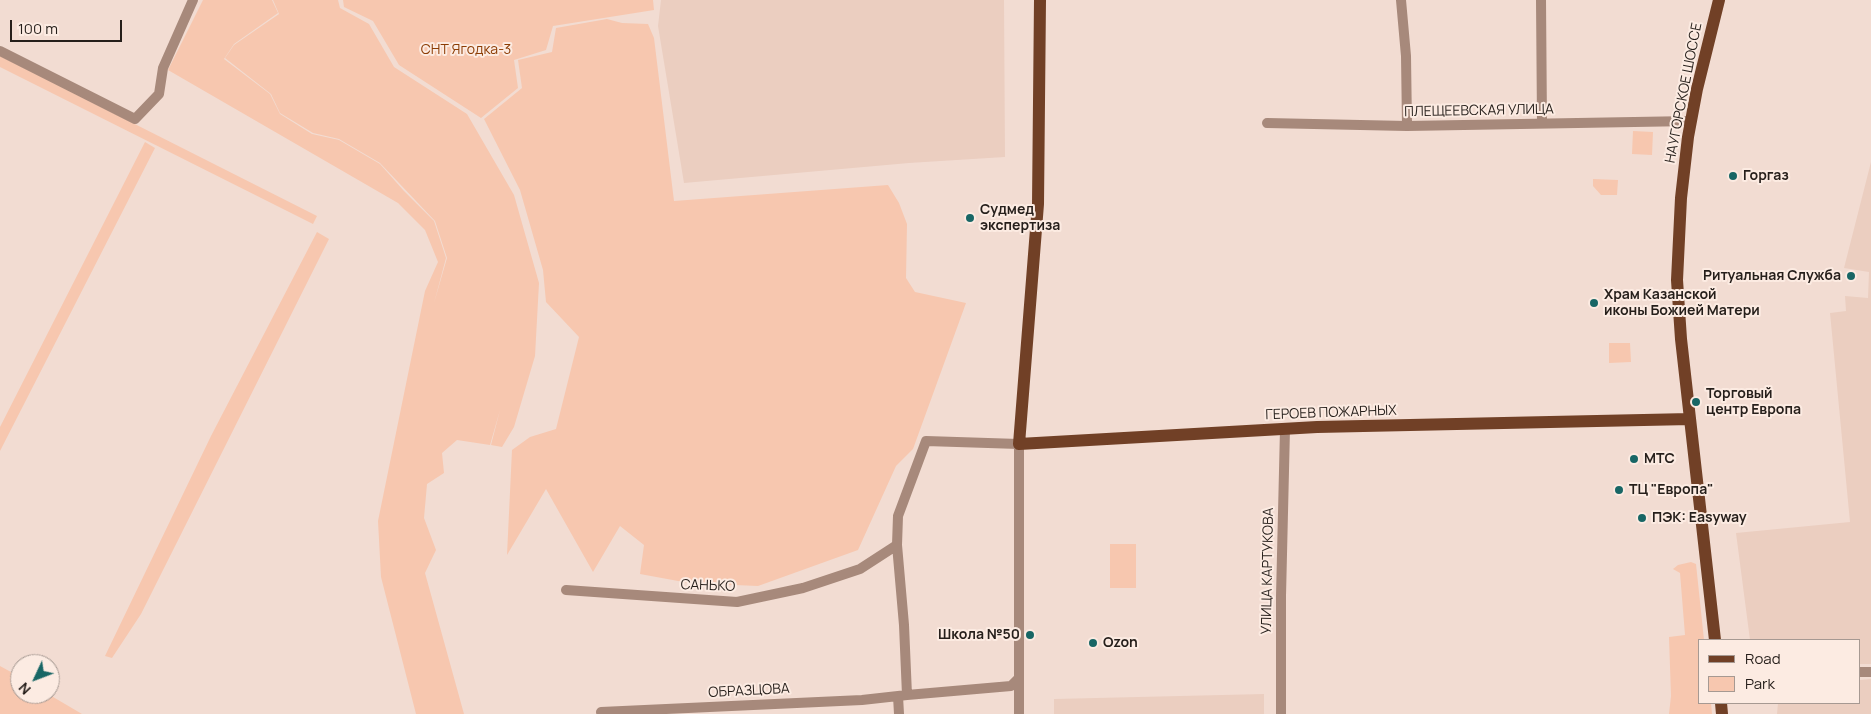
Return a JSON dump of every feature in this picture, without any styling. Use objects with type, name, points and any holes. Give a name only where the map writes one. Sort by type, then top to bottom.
[{"type":"main road","points":[[1019,444],[1038,204],[1040,0]]},
{"type":"main road","name":"НАУГОРСКОЕ ШОССЕ","points":[[1714,639],[1677,280],[1681,191],[1691,121],[1719,0]]},
{"type":"main road","name":"ГЕРОЕВ ПОЖАРНЫХ","points":[[1019,444],[1285,429],[1690,419]]},
{"type":"street","points":[[0,51],[135,119],[159,94],[163,68],[193,0]]},
{"type":"street","points":[[1401,0],[1406,56],[1407,126]]},
{"type":"street","points":[[1541,0],[1542,123]]},
{"type":"street","name":"ПЛЕЩЕЕВСКАЯ УЛИЦА","points":[[1267,123],[1407,126],[1691,121]]},
{"type":"street","name":"УЛИЦА КАРТУКОВА","points":[[1281,714],[1281,596],[1285,429]]},
{"type":"street","points":[[899,714],[902,695],[904,625],[897,545],[898,516],[926,441],[1019,444],[1019,714]]},
{"type":"street","name":"САНЬКО","points":[[566,590],[738,602],[803,588],[860,569],[897,545]]},
{"type":"street","name":"ОБРАЗЦОВА","points":[[601,712],[862,700],[1010,686],[1019,678]]},
{"type":"shaded area","points":[[661,0],[1004,0],[1005,157],[909,163],[684,183],[658,26]]},
{"type":"shaded area","points":[[1871,162],[1871,664],[1861,664],[1861,639],[1750,639],[1736,533],[1850,522],[1830,313],[1846,311],[1845,296],[1868,298],[1869,272],[1844,268]]},
{"type":"shaded area","points":[[1871,679],[1871,714],[1777,714],[1778,704],[1861,704],[1861,680]]},
{"type":"shaded area","points":[[1264,694],[1264,714],[1054,714],[1054,699]]},
{"type":"green space","points":[[203,0],[272,0],[278,13],[234,44],[224,59],[270,94],[280,114],[312,134],[339,140],[380,164],[434,221],[446,258],[434,303],[447,258],[435,221],[380,163],[339,139],[313,133],[280,113],[271,94],[225,58],[234,45],[279,14],[273,0],[338,0],[340,8],[369,24],[394,67],[467,114],[514,195],[539,283],[535,356],[514,427],[502,447],[491,445],[500,410],[490,445],[457,440],[442,453],[444,473],[427,484],[424,518],[436,550],[425,573],[464,714],[416,714],[381,577],[378,521],[425,291],[438,262],[425,230],[398,203],[168,70]]},
{"type":"green space","name":"СНТ Ягодка-3","points":[[343,0],[653,0],[654,10],[553,26],[546,50],[514,60],[518,88],[481,118],[399,65],[373,21],[344,7]]},
{"type":"green space","points":[[607,19],[622,23],[648,24],[654,38],[674,201],[888,185],[899,203],[907,224],[906,278],[915,292],[966,303],[913,449],[896,466],[858,550],[758,586],[689,583],[640,574],[644,545],[620,526],[593,572],[546,489],[507,555],[512,450],[530,437],[556,429],[579,337],[546,302],[543,270],[520,190],[484,119],[522,88],[518,60],[552,52],[556,28]]},
{"type":"green space","points":[[0,56],[317,216],[313,224],[0,67]]},
{"type":"green space","points":[[1633,131],[1653,132],[1652,155],[1632,154]]},
{"type":"green space","points":[[145,142],[155,148],[0,451],[0,427]]},
{"type":"green space","points":[[1593,179],[1618,180],[1617,195],[1601,195],[1593,186]]},
{"type":"green space","points":[[317,232],[329,239],[141,614],[112,658],[105,656],[211,436]]},
{"type":"green space","points":[[1609,343],[1630,343],[1631,362],[1609,363]]},
{"type":"green space","points":[[1110,544],[1136,544],[1136,588],[1110,588]]},
{"type":"green space","points":[[1691,562],[1696,564],[1704,639],[1698,639],[1698,704],[1711,704],[1712,714],[1669,714],[1671,696],[1669,637],[1685,635],[1680,573],[1673,569],[1678,565]]},
{"type":"green space","points":[[0,666],[10,672],[10,704],[60,704],[60,701],[82,714],[0,714]]},
{"type":"place","name":"Горгаз","points":[[1733,176]]},
{"type":"place","name":"Судмед экспертиза","points":[[970,218]]},
{"type":"place","name":"Ритуальная Служба","points":[[1851,276]]},
{"type":"place","name":"Храм Казанской иконы Божией Матери","points":[[1594,303]]},
{"type":"place","name":"Торговый центр Европа","points":[[1696,402]]},
{"type":"place","name":"МТС","points":[[1634,459]]},
{"type":"place","name":"ТЦ \"Европа\"","points":[[1619,490]]},
{"type":"place","name":"ПЭК: Easyway","points":[[1642,518]]},
{"type":"place","name":"Школа №50","points":[[1030,635]]},
{"type":"place","name":"Ozon","points":[[1093,643]]}]
